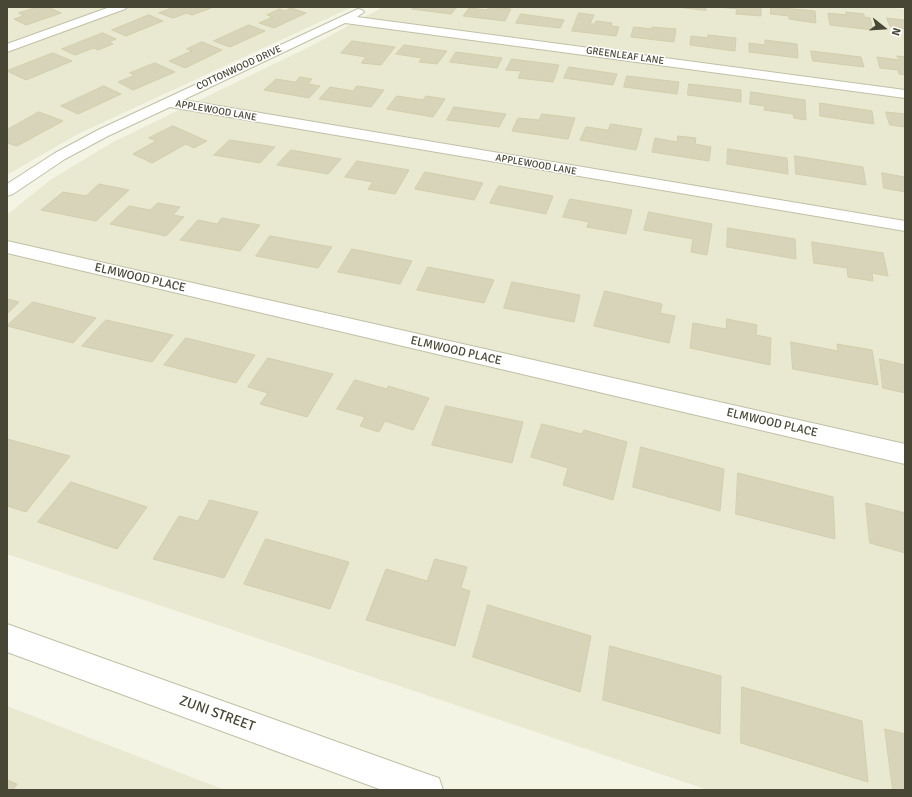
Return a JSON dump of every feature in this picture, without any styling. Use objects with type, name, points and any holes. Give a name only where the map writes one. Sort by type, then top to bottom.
[{"type":"street","points":[[7,48],[121,7]]},
{"type":"street","name":"COTTONWOOD DRIVE","points":[[7,191],[60,156],[103,133],[368,7]]},
{"type":"street","name":"GREENLEAF LANE","points":[[345,19],[905,94]]},
{"type":"street","name":"APPLEWOOD LANE","points":[[167,102],[905,226]]},
{"type":"street","name":"ELMWOOD PLACE","points":[[7,247],[905,454]]},
{"type":"street","name":"ZUNI STREET","points":[[7,638],[427,790]]},
{"type":"shaded area","points":[[7,7],[352,7],[78,134],[7,175]]},
{"type":"shaded area","points":[[383,7],[881,7],[905,9],[905,790],[708,790],[7,554],[7,215],[50,180],[113,142],[309,47]]},
{"type":"shaded area","points":[[7,706],[225,790],[7,790]]},
{"type":"building","points":[[38,7],[48,7],[61,13],[26,25],[14,19],[23,16],[19,13]]},
{"type":"building","points":[[175,7],[211,8],[192,15],[187,13],[173,18],[159,13]]},
{"type":"building","points":[[414,7],[457,7],[451,14],[412,9]]},
{"type":"building","points":[[489,7],[511,9],[505,21],[463,16],[469,8],[487,10]]},
{"type":"building","points":[[676,7],[706,7],[706,10]]},
{"type":"building","points":[[716,7],[761,7],[761,16],[736,14],[737,9]]},
{"type":"building","points":[[771,7],[815,11],[816,23],[789,19],[789,16],[771,14]]},
{"type":"building","points":[[291,8],[306,13],[274,28],[259,23],[273,17],[267,15],[279,9],[285,11]]},
{"type":"building","points":[[846,12],[864,14],[864,17],[870,18],[873,30],[830,25],[828,13],[846,15]]},
{"type":"building","points":[[579,13],[594,15],[590,24],[595,24],[596,21],[612,23],[611,26],[619,27],[616,36],[572,31]]},
{"type":"building","points":[[521,14],[564,20],[560,28],[516,23]]},
{"type":"building","points":[[149,15],[163,21],[126,36],[112,30]]},
{"type":"building","points":[[887,18],[905,20],[905,29],[890,26]]},
{"type":"building","points":[[249,25],[265,31],[230,47],[214,41]]},
{"type":"building","points":[[634,27],[676,29],[674,42],[631,37]]},
{"type":"building","points":[[103,33],[116,39],[109,42],[113,44],[98,50],[94,48],[75,55],[62,49]]},
{"type":"building","points":[[708,35],[736,38],[735,51],[690,45],[691,36],[708,38]]},
{"type":"building","points":[[765,40],[797,44],[798,58],[749,52],[749,43],[765,45]]},
{"type":"building","points":[[352,41],[395,47],[381,65],[361,63],[366,57],[341,53]]},
{"type":"building","points":[[202,42],[222,50],[185,68],[169,61],[192,51],[187,49]]},
{"type":"building","points":[[404,45],[447,51],[437,64],[419,62],[422,58],[396,54]]},
{"type":"building","points":[[811,51],[861,57],[864,67],[813,61]]},
{"type":"building","points":[[456,52],[502,58],[497,68],[450,62]]},
{"type":"building","points":[[53,53],[72,61],[26,80],[7,71]]},
{"type":"building","points":[[897,56],[905,57],[905,75],[899,74],[898,70],[880,68],[877,57],[899,60]]},
{"type":"building","points":[[512,59],[559,65],[553,82],[518,78],[521,71],[506,70]]},
{"type":"building","points":[[155,63],[175,72],[133,90],[118,82],[135,75],[130,73]]},
{"type":"building","points":[[569,67],[617,74],[613,85],[564,78]]},
{"type":"building","points":[[627,76],[679,82],[677,94],[624,87]]},
{"type":"building","points":[[300,77],[312,79],[308,84],[320,86],[309,98],[264,90],[276,79],[295,82]]},
{"type":"building","points":[[689,84],[741,90],[741,102],[688,95]]},
{"type":"building","points":[[104,86],[121,94],[78,114],[61,106]]},
{"type":"building","points":[[357,86],[384,90],[371,107],[319,99],[330,87],[353,91]]},
{"type":"building","points":[[751,92],[805,100],[806,120],[794,118],[793,114],[764,110],[765,106],[750,104]]},
{"type":"building","points":[[397,96],[423,100],[426,96],[445,99],[433,117],[387,109]]},
{"type":"building","points":[[820,103],[872,111],[874,124],[820,116]]},
{"type":"building","points":[[454,107],[506,114],[499,127],[447,120]]},
{"type":"building","points":[[39,112],[63,121],[17,146],[7,143],[7,130]]},
{"type":"building","points":[[886,112],[905,114],[905,127],[890,125]]},
{"type":"building","points":[[542,114],[575,118],[568,139],[512,131],[518,118],[539,120]]},
{"type":"building","points":[[611,124],[642,129],[636,150],[580,140],[586,127],[608,130]]},
{"type":"building","points":[[173,126],[207,141],[194,148],[186,144],[152,163],[133,154],[156,141],[149,138]]},
{"type":"building","points":[[678,136],[696,138],[695,144],[711,147],[709,161],[652,152],[655,138],[677,142]]},
{"type":"building","points":[[230,140],[275,147],[260,163],[214,155]]},
{"type":"building","points":[[728,149],[787,158],[788,174],[727,164]]},
{"type":"building","points":[[291,150],[341,159],[328,174],[277,165]]},
{"type":"building","points":[[795,156],[863,167],[866,185],[796,174]]},
{"type":"building","points":[[357,161],[409,170],[395,194],[368,189],[373,182],[345,177]]},
{"type":"building","points":[[425,172],[483,183],[474,200],[415,189]]},
{"type":"building","points":[[882,173],[905,177],[905,192],[884,188]]},
{"type":"building","points":[[99,184],[129,190],[96,221],[41,210],[63,192],[86,196]]},
{"type":"building","points":[[499,186],[553,196],[546,214],[490,203]]},
{"type":"building","points":[[570,199],[632,210],[626,234],[587,227],[589,222],[563,217]]},
{"type":"building","points":[[158,203],[180,207],[173,215],[184,217],[166,236],[110,224],[129,206],[150,210]]},
{"type":"building","points":[[649,212],[712,224],[707,255],[691,252],[693,239],[644,230]]},
{"type":"building","points":[[222,218],[260,225],[240,251],[180,240],[198,220],[217,224]]},
{"type":"building","points":[[728,228],[795,239],[796,259],[727,247]]},
{"type":"building","points":[[270,236],[332,247],[318,268],[256,256]]},
{"type":"building","points":[[812,242],[883,253],[888,276],[872,273],[873,281],[848,277],[847,268],[814,263]]},
{"type":"building","points":[[352,249],[412,261],[400,284],[338,272]]},
{"type":"building","points":[[428,267],[494,280],[484,303],[417,290]]},
{"type":"building","points":[[512,282],[580,295],[574,322],[504,308]]},
{"type":"building","points":[[605,291],[662,304],[660,313],[675,316],[669,343],[594,326]]},
{"type":"building","points":[[7,299],[19,302],[7,314]]},
{"type":"building","points":[[33,302],[96,318],[73,343],[7,326]]},
{"type":"building","points":[[727,319],[757,325],[756,335],[771,338],[770,365],[690,348],[693,323],[726,329]]},
{"type":"building","points":[[106,320],[173,335],[152,362],[82,346]]},
{"type":"building","points":[[186,338],[255,355],[236,383],[164,365]]},
{"type":"building","points":[[791,342],[838,351],[837,344],[872,350],[878,385],[793,369]]},
{"type":"building","points":[[268,358],[333,374],[307,417],[260,404],[268,393],[248,387]]},
{"type":"building","points":[[880,359],[905,365],[905,393],[883,388]]},
{"type":"building","points":[[355,380],[387,389],[388,386],[429,398],[413,430],[385,421],[379,432],[360,426],[365,417],[337,409]]},
{"type":"building","points":[[446,406],[523,422],[512,463],[432,445]]},
{"type":"building","points":[[542,424],[582,434],[584,430],[627,442],[613,500],[563,485],[568,468],[531,457]]},
{"type":"building","points":[[7,439],[70,456],[26,512],[7,506]]},
{"type":"building","points":[[641,447],[724,469],[720,511],[633,487]]},
{"type":"building","points":[[738,473],[833,497],[835,539],[736,514]]},
{"type":"building","points":[[71,482],[147,507],[117,549],[38,522]]},
{"type":"building","points":[[210,500],[258,512],[224,578],[153,559],[179,516],[198,521]]},
{"type":"building","points":[[866,503],[905,513],[905,553],[870,543]]},
{"type":"building","points":[[266,539],[349,562],[330,609],[244,584]]},
{"type":"building","points":[[435,559],[467,567],[461,588],[470,591],[455,646],[366,620],[386,569],[427,581]]},
{"type":"building","points":[[488,605],[591,636],[580,692],[473,657]]},
{"type":"building","points":[[610,646],[721,676],[720,734],[603,700]]},
{"type":"building","points":[[742,687],[862,721],[868,782],[741,743]]},
{"type":"building","points":[[885,729],[905,734],[905,790],[893,790]]},
{"type":"building","points":[[7,780],[17,784],[13,790],[7,790]]}]
